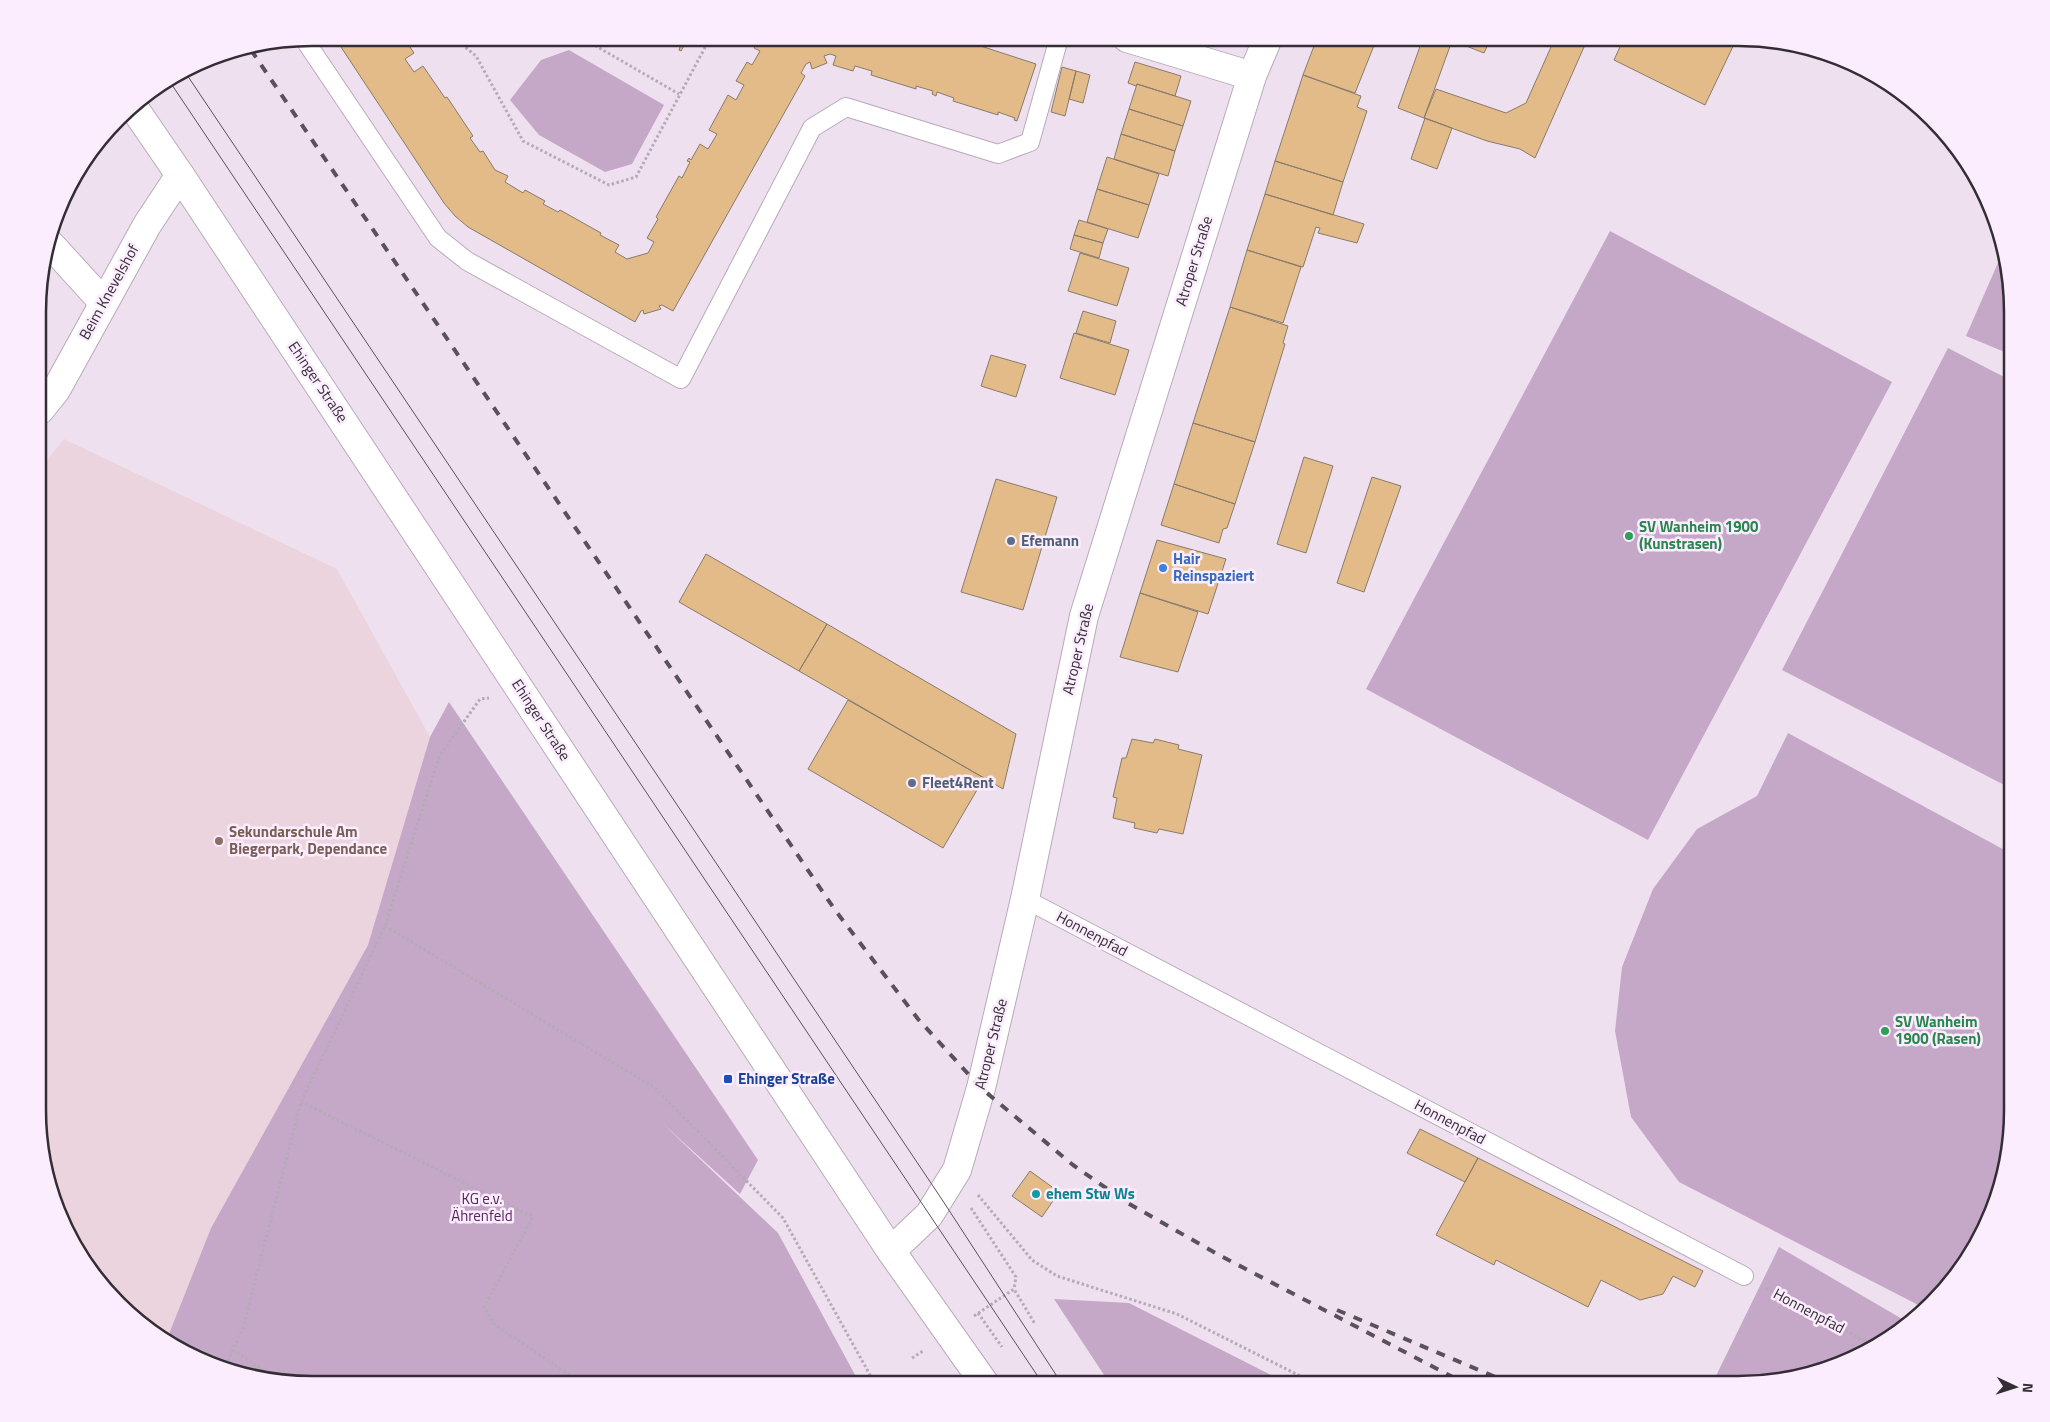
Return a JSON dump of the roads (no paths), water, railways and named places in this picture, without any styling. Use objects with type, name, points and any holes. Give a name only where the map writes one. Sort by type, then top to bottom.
[{"type":"street","points":[[1153,46],[1252,76]]},
{"type":"street","name":"Atroper Straße","points":[[891,1251],[929,1215],[954,1174],[981,1088],[1025,899],[1084,616],[1252,76],[1265,46]]},
{"type":"street","name":"Ehinger Straße","points":[[137,112],[524,693],[891,1251],[979,1376]]},
{"type":"street","name":"Beim Knevelshof","points":[[46,402],[56,390],[147,225],[180,175]]},
{"type":"street","points":[[54,248],[103,302]]},
{"type":"lane","points":[[309,46],[438,238],[467,261],[681,379],[812,128],[846,106],[998,154],[1030,142],[1057,46]]},
{"type":"lane","name":"Honnenpfad","points":[[1025,899],[1744,1276]]},
{"type":"tram line","points":[[189,77],[941,1198],[1057,1376]]},
{"type":"tram line","points":[[173,86],[1038,1376]]},
{"type":"railway","points":[[253,53],[835,910],[918,1019],[981,1088],[1073,1165],[1126,1202],[1219,1255],[1451,1376]]},
{"type":"railway","points":[[1337,1310],[1493,1376]]},
{"type":"place","name":"SV Wanheim 1900 (Kunstrasen)","points":[[1629,536]]},
{"type":"place","name":"Efemann","points":[[1011,541]]},
{"type":"place","name":"Hair Reinspaziert","points":[[1163,568]]},
{"type":"place","name":"Fleet4Rent","points":[[912,783]]},
{"type":"place","name":"Sekundarschule Am Biegerpark, Dependance","points":[[219,841]]},
{"type":"place","name":"SV Wanheim 1900 (Rasen)","points":[[1885,1031]]},
{"type":"place","name":"Ehinger Straße","points":[[728,1079]]},
{"type":"place","name":"ehem Stw Ws","points":[[1036,1194]]},
{"type":"park label","name":"KG e.v. Ährenfeld","points":[[482,1208]]}]
